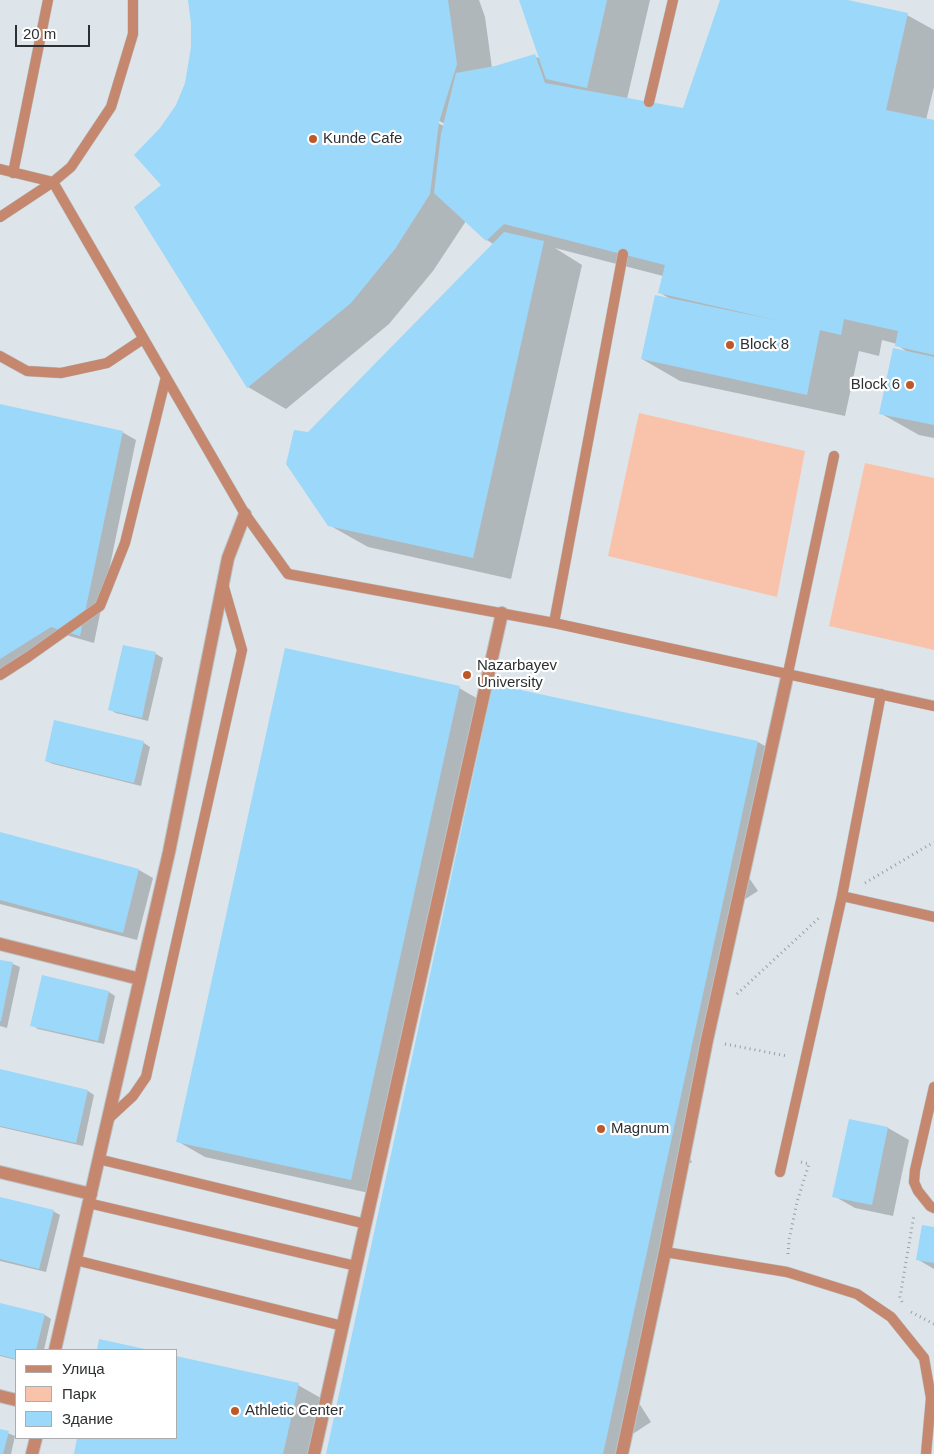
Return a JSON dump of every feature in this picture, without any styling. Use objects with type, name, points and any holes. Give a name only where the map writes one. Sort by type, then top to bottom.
[{"type":"street","points":[[56,1349],[169,852],[228,558],[245,514]]},
{"type":"street","points":[[314,1454],[502,613]]},
{"type":"street","points":[[622,1454],[707,1040],[788,673]]},
{"type":"street","points":[[0,944],[140,979]]},
{"type":"street","points":[[0,1172],[89,1198]]},
{"type":"street","points":[[0,1396],[15,1400]]},
{"type":"street","points":[[32,1454],[36,1439]]},
{"type":"lane","points":[[13,172],[48,0]]},
{"type":"lane","points":[[0,217],[53,182],[71,167],[111,107],[133,34],[133,0]]},
{"type":"lane","points":[[649,102],[673,0]]},
{"type":"lane","points":[[0,170],[53,182],[245,514],[288,574],[554,623],[934,706]]},
{"type":"lane","points":[[554,623],[623,254]]},
{"type":"lane","points":[[0,356],[27,371],[62,373],[107,363],[143,339]]},
{"type":"lane","points":[[0,675],[100,606],[125,543],[166,377]]},
{"type":"lane","points":[[788,673],[834,456]]},
{"type":"lane","points":[[108,1120],[133,1096],[146,1076],[242,650],[223,582]]},
{"type":"lane","points":[[780,1172],[842,896],[881,694]]},
{"type":"lane","points":[[842,896],[934,917]]},
{"type":"lane","points":[[934,1087],[914,1182],[918,1191],[930,1206],[934,1208]]},
{"type":"lane","points":[[98,1159],[366,1224]]},
{"type":"lane","points":[[89,1198],[356,1266]]},
{"type":"lane","points":[[665,1252],[787,1272],[857,1294],[891,1317],[924,1358],[931,1398],[926,1454]]},
{"type":"lane","points":[[75,1260],[342,1326]]},
{"type":"path","points":[[707,1040],[805,1060]]},
{"type":"path","points":[[783,1157],[809,1164],[797,1202],[789,1240],[787,1272]]},
{"type":"path","points":[[906,1309],[900,1297],[918,1191]]},
{"type":"green space","points":[[639,413],[805,451],[777,597],[608,556]]},
{"type":"green space","points":[[865,463],[934,478],[934,650],[829,626]]},
{"type":"building","points":[[188,0],[448,0],[457,64],[439,122],[430,194],[395,249],[351,303],[247,388],[134,207],[161,185],[134,155],[160,128],[176,105],[185,83],[191,47]]},
{"type":"building","points":[[519,0],[607,0],[587,88],[546,79]]},
{"type":"building","points":[[720,0],[848,0],[908,13],[886,110],[934,120],[934,355],[895,346],[898,331],[844,319],[841,335],[820,330],[807,395],[641,359],[655,295],[780,321],[658,293],[665,265],[504,224],[486,241],[434,193],[441,134],[456,73],[495,66],[535,54],[545,83],[683,108]]},
{"type":"building","points":[[504,232],[544,241],[473,558],[328,526],[286,464],[294,430],[308,432]]},
{"type":"building","name":"Block 6","points":[[893,348],[934,357],[934,425],[879,414]]},
{"type":"building","points":[[0,404],[123,431],[80,636],[51,627],[0,659]]},
{"type":"building","points":[[123,645],[156,652],[142,718],[108,710]]},
{"type":"building","points":[[285,648],[460,686],[351,1180],[176,1142]]},
{"type":"building","points":[[493,684],[758,741],[603,1454],[326,1454]]},
{"type":"building","points":[[54,720],[144,741],[134,783],[45,761]]},
{"type":"building","points":[[0,832],[139,869],[123,933],[0,900]]},
{"type":"building","points":[[0,960],[13,962],[1,1021],[0,1021]]},
{"type":"building","points":[[42,975],[109,991],[98,1041],[30,1026]]},
{"type":"building","points":[[0,1069],[88,1090],[76,1143],[0,1126]]},
{"type":"building","points":[[849,1119],[888,1127],[872,1205],[832,1197]]},
{"type":"building","points":[[0,1197],[54,1210],[39,1269],[0,1259]]},
{"type":"building","points":[[922,1225],[934,1227],[934,1263],[916,1260]]},
{"type":"building","points":[[0,1303],[45,1314],[36,1349],[15,1349],[15,1359],[0,1355]]},
{"type":"building","points":[[99,1339],[145,1349],[97,1349]]},
{"type":"building","name":"Athletic Center","points":[[178,1356],[299,1383],[283,1454],[74,1454],[77,1439],[178,1439]]},
{"type":"building","points":[[0,1429],[9,1431],[3,1454],[0,1454]]},
{"type":"place","name":"Kunde Cafe","points":[[313,139]]},
{"type":"place","name":"Block 8","points":[[730,345]]},
{"type":"place","name":"Block 6","points":[[910,385]]},
{"type":"place","name":"Nazarbayev University","points":[[467,675]]},
{"type":"place","name":"Magnum","points":[[601,1129]]},
{"type":"place","name":"Athletic Center","points":[[235,1411]]}]
